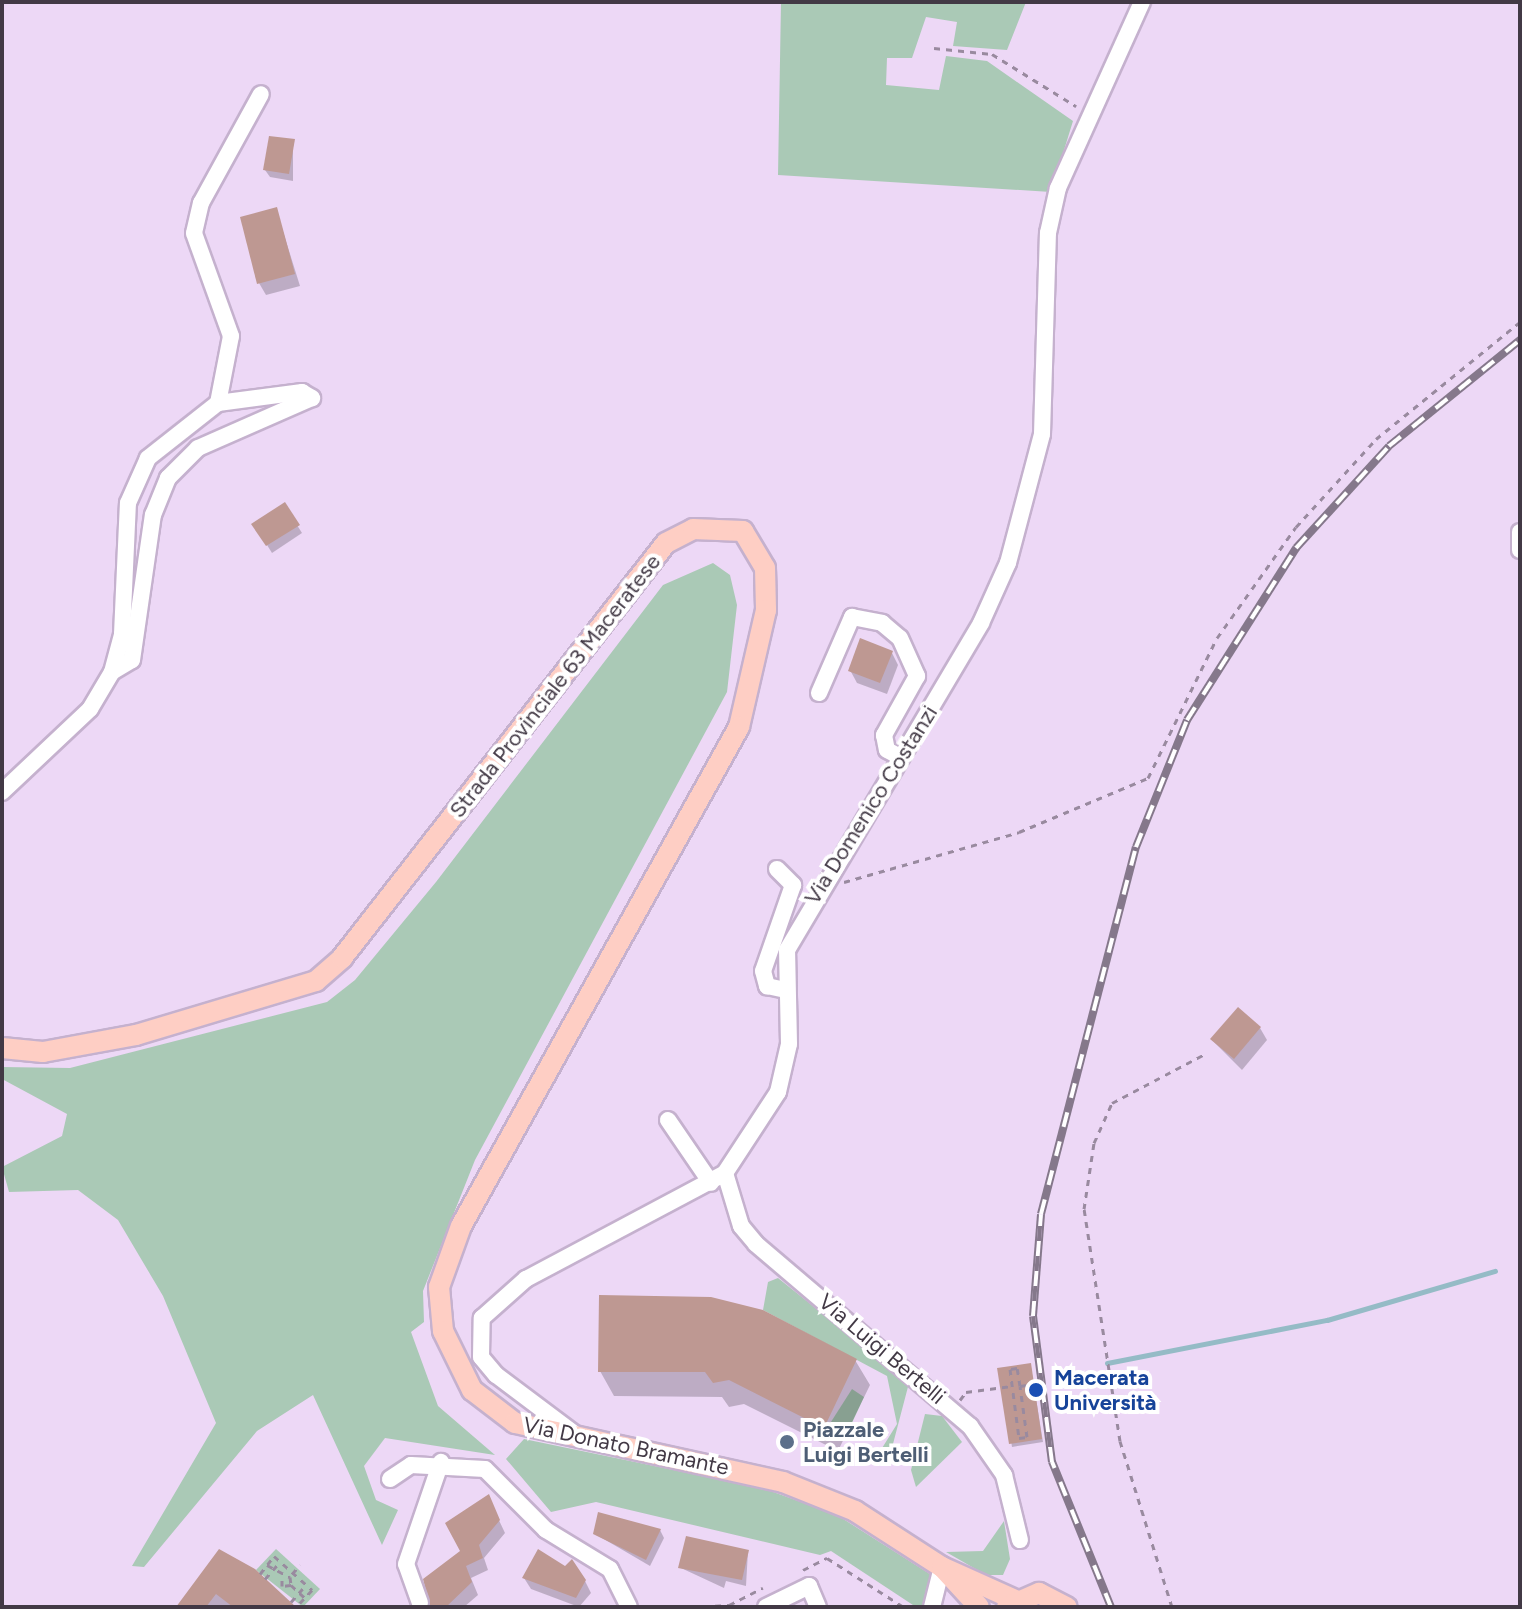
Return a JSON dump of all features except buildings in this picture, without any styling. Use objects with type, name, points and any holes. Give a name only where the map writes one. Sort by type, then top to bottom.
[{"type":"main road","name":"Strada Provinciale 63 Maceratese","points":[[2,1048],[43,1052],[136,1035],[316,981],[342,958],[666,543],[693,529],[743,531],[765,568],[766,610],[739,727],[461,1226]]},
{"type":"main road","name":"Via Donato Bramante","points":[[461,1226],[439,1309],[459,1372],[515,1423],[783,1482],[855,1511],[942,1567],[1011,1604],[1039,1593],[1067,1607]]},
{"type":"main road","name":"Via Donato Bramante","points":[[942,1567],[979,1607]]},
{"type":"street","name":"Via Domenico Costanzi","points":[[718,1178],[787,1070],[787,950],[821,885],[981,623],[1008,563],[1042,434],[1048,233],[1058,188],[1142,2]]},
{"type":"street","points":[[218,403],[231,336],[194,233],[201,203],[261,94]]},
{"type":"street","points":[[2,792],[90,709],[112,672],[122,634],[128,503],[148,458],[218,403],[302,392],[312,398],[198,448],[168,478],[153,515],[132,660],[112,672]]},
{"type":"street","points":[[1520,532],[1520,550]]},
{"type":"street","points":[[819,693],[852,617],[882,623],[900,638],[917,676],[884,735],[887,750],[900,757]]},
{"type":"street","points":[[777,869],[793,885],[763,971],[767,986],[786,990]]},
{"type":"street","name":"Via Luigi Bertelli","points":[[668,1120],[718,1178],[741,1226],[756,1244],[953,1408],[1004,1475],[1020,1540]]},
{"type":"street","points":[[581,1439],[496,1375],[481,1357],[482,1318],[526,1279],[718,1178]]},
{"type":"street","points":[[420,1603],[406,1564],[441,1462]]},
{"type":"street","points":[[390,1479],[411,1465],[441,1462],[502,1478],[546,1530],[610,1569],[629,1607]]},
{"type":"street","points":[[932,1607],[942,1567]]},
{"type":"street","points":[[766,1607],[809,1586],[818,1607]]},
{"type":"path","points":[[934,48],[992,54],[1089,115]]},
{"type":"path","points":[[821,885],[881,877],[1136,788],[1148,778],[1217,638],[1296,527],[1376,439],[1520,322]]},
{"type":"path","points":[[1172,1607],[1120,1441],[1084,1209],[1094,1143],[1112,1103],[1205,1054]]},
{"type":"path","points":[[1017,1368],[1020,1386],[1027,1437],[1019,1438],[1010,1369],[1017,1368]]},
{"type":"path","points":[[1020,1386],[1027,1385]]},
{"type":"path","points":[[953,1408],[966,1392],[1012,1386]]},
{"type":"path","points":[[260,1574],[274,1556],[291,1575],[312,1590],[296,1607]]},
{"type":"path","points":[[265,1579],[280,1562]]},
{"type":"path","points":[[267,1565],[282,1578],[282,1586]]},
{"type":"path","points":[[282,1578],[291,1575],[300,1565]]},
{"type":"path","points":[[291,1575],[291,1585],[305,1598]]},
{"type":"path","points":[[278,1590],[291,1585]]},
{"type":"path","points":[[291,1602],[306,1585]]},
{"type":"green space","points":[[781,2],[1026,2],[1007,50],[953,46],[957,22],[926,17],[912,58],[887,58],[886,85],[939,90],[946,56],[987,61],[1073,121],[1051,192],[778,175]]},
{"type":"green space","points":[[713,563],[730,575],[737,605],[727,692],[475,1160],[423,1291],[424,1322],[411,1332],[438,1406],[495,1455],[385,1438],[364,1466],[376,1500],[398,1510],[382,1545],[313,1395],[257,1431],[144,1567],[132,1566],[216,1423],[163,1296],[118,1220],[78,1190],[9,1192],[2,1167],[62,1136],[67,1114],[2,1079],[2,1067],[70,1068],[327,1002],[355,980],[436,882],[663,585]]},
{"type":"green space","points":[[778,1278],[909,1383],[888,1463],[860,1461],[874,1461],[897,1424],[887,1376],[763,1310],[768,1282]]},
{"type":"green space","points":[[852,1389],[864,1397],[851,1425],[829,1425]]},
{"type":"green space","points":[[925,1414],[942,1416],[962,1442],[916,1487],[911,1470]]},
{"type":"green space","points":[[524,1439],[765,1489],[837,1515],[933,1576],[928,1607],[916,1607],[831,1551],[820,1555],[596,1502],[551,1512],[506,1459]]},
{"type":"green space","points":[[1004,1521],[1010,1559],[1003,1575],[986,1575],[946,1552],[983,1551]]},
{"type":"green space","points":[[276,1549],[320,1589],[303,1607],[256,1570]]},
{"type":"waterway","points":[[1107,1363],[1327,1320],[1495,1271]]},
{"type":"railway","points":[[1111,1607],[1052,1462],[1033,1316],[1041,1214],[1136,847],[1187,720],[1296,548],[1389,446],[1520,340]]},
{"type":"place","name":"Macerata Università","points":[[1036,1390]]},
{"type":"place","name":"Piazzale Luigi Bertelli","points":[[787,1442]]}]
